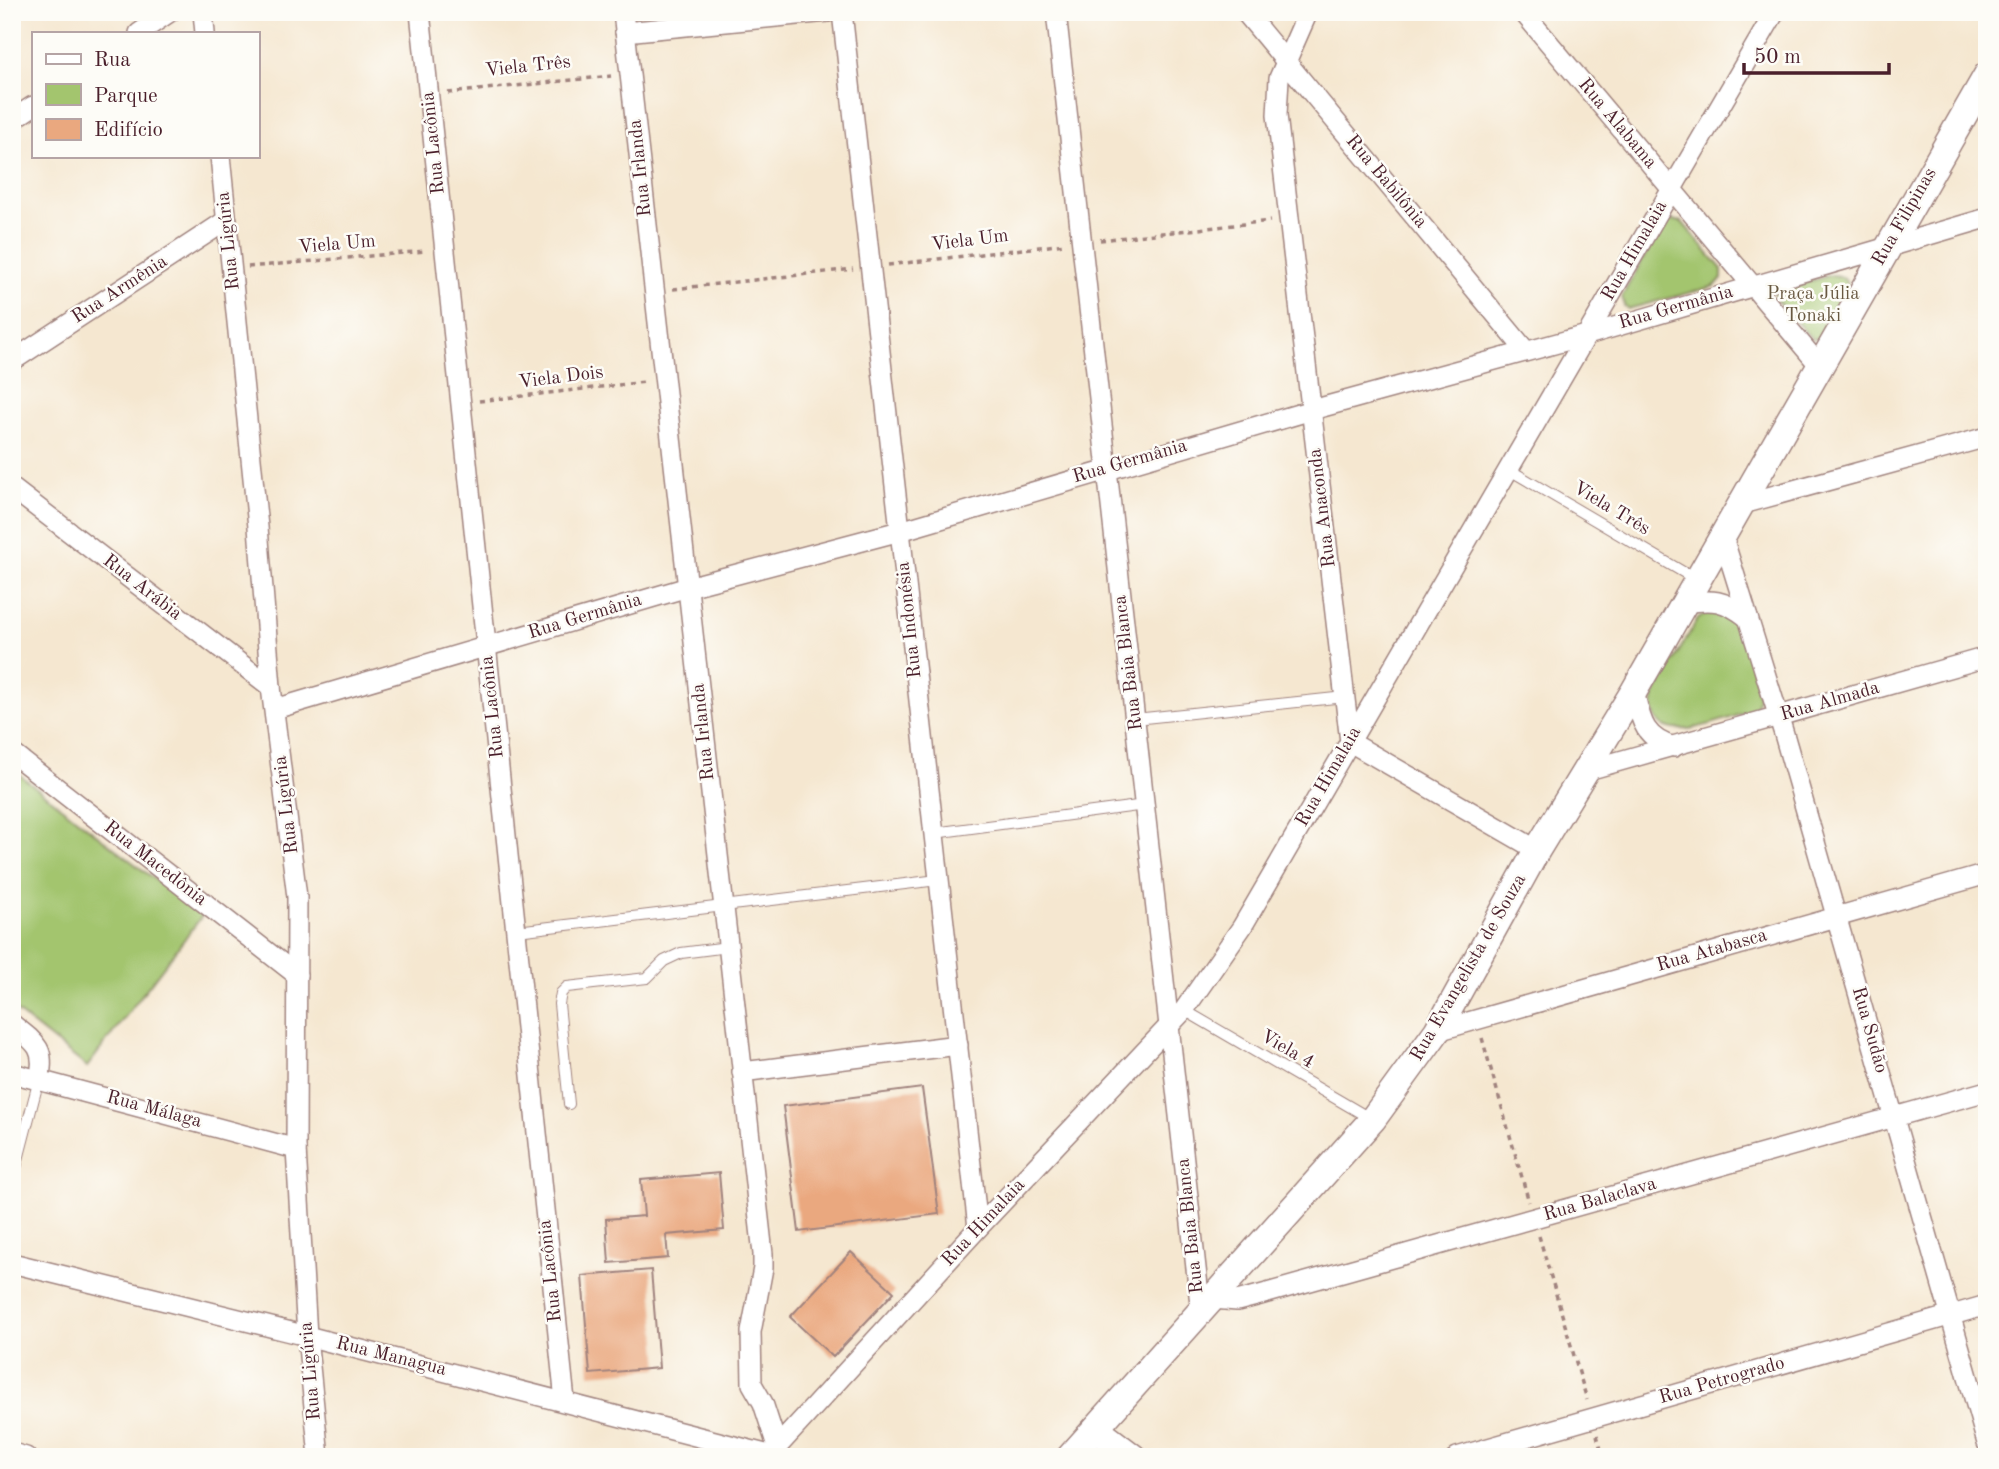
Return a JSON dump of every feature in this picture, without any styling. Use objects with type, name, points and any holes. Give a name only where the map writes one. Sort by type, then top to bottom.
[{"type":"main road","name":"Rua Filipinas","points":[[1739,505],[1987,75]]},
{"type":"main road","name":"Rua Evangelista de Souza","points":[[1070,1457],[1373,1119],[1437,1031],[1537,850],[1588,770],[1739,505]]},
{"type":"main road","points":[[1096,1429],[1133,1457]]},
{"type":"street","points":[[140,32],[170,12]]},
{"type":"street","points":[[203,12],[205,32]]},
{"type":"street","name":"Rua Lacônia","points":[[420,12],[565,1401]]},
{"type":"street","name":"Rua Irlanda","points":[[623,12],[763,1254],[763,1268],[751,1332],[752,1384],[762,1403],[771,1453]]},
{"type":"street","points":[[625,32],[828,12]]},
{"type":"street","name":"Rua Indonésia","points":[[842,12],[978,1228]]},
{"type":"street","name":"Rua Baia Blanca","points":[[1056,12],[1169,1026],[1207,1306]]},
{"type":"street","name":"Rua Babilônia","points":[[1245,12],[1526,351]]},
{"type":"street","name":"Rua Anaconda","points":[[1308,12],[1279,78],[1277,102],[1350,742]]},
{"type":"street","name":"Rua Himalaia","points":[[771,1453],[1184,1010],[1214,970],[1242,927],[1774,12]]},
{"type":"street","name":"Rua Alabama","points":[[1530,16],[1819,365]]},
{"type":"street","points":[[12,120],[32,107]]},
{"type":"street","name":"Rua Ligúria","points":[[220,158],[257,514],[271,687],[297,897],[296,1149],[307,1336],[319,1457]]},
{"type":"street","name":"Rua Germânia","points":[[275,709],[688,587],[900,531],[1106,469],[1587,335],[1987,218]]},
{"type":"street","name":"Rua Armênia","points":[[12,361],[227,220]]},
{"type":"street","points":[[1739,505],[1987,436]]},
{"type":"street","points":[[1764,461],[1769,478],[1774,484],[1791,490]]},
{"type":"street","name":"Rua Arábia","points":[[12,488],[271,687]]},
{"type":"street","name":"Rua Sudão","points":[[1722,534],[1779,717],[1987,1443]]},
{"type":"street","points":[[1683,603],[1722,601],[1748,618]]},
{"type":"street","name":"Rua Almada","points":[[1588,770],[1987,657]]},
{"type":"street","points":[[1634,691],[1647,731],[1661,743],[1674,747]]},
{"type":"street","points":[[1350,742],[1537,850]]},
{"type":"street","name":"Rua Macedônia","points":[[12,753],[297,975]]},
{"type":"street","name":"Rua Atabasca","points":[[1437,1031],[1987,874]]},
{"type":"street","points":[[12,1024],[39,1049],[43,1065],[39,1079]]},
{"type":"street","points":[[742,1072],[958,1045]]},
{"type":"street","name":"Rua Málaga","points":[[12,1073],[296,1149]]},
{"type":"street","name":"Rua Balaclava","points":[[1207,1306],[1260,1295],[1987,1091]]},
{"type":"street","name":"Rua Managua","points":[[12,1263],[771,1453]]},
{"type":"street","name":"Rua Petrogrado","points":[[1457,1457],[1987,1305]]},
{"type":"street","points":[[12,1453],[26,1457]]},
{"type":"lane","name":"Viela Três","points":[[1508,469],[1696,580]]},
{"type":"lane","points":[[1135,719],[1345,697]]},
{"type":"lane","points":[[934,833],[1145,805]]},
{"type":"lane","points":[[517,932],[938,880]]},
{"type":"lane","points":[[569,1104],[559,1004],[561,993],[567,987],[647,978],[664,961],[681,953],[728,947]]},
{"type":"lane","name":"Viela 4","points":[[1184,1010],[1373,1119]]},
{"type":"lane","points":[[13,1178],[39,1079]]},
{"type":"path","name":"Viela Três","points":[[429,95],[630,74]]},
{"type":"path","name":"Viela Um","points":[[655,291],[1289,219]]},
{"type":"path","name":"Viela Um","points":[[233,269],[445,250]]},
{"type":"path","name":"Viela Dois","points":[[461,403],[665,380]]},
{"type":"green space","points":[[1672,220],[1682,222],[1722,269],[1722,278],[1715,286],[1628,309],[1624,306],[1622,296],[1663,224]]},
{"type":"green space","name":"Praça Júlia Tonaki","points":[[1831,275],[1842,277],[1847,283],[1847,292],[1839,312],[1822,338],[1812,339],[1776,300],[1774,292]]},
{"type":"green space","points":[[1715,612],[1731,616],[1740,629],[1756,685],[1757,704],[1748,712],[1699,727],[1673,729],[1663,725],[1653,711],[1656,692],[1697,620]]},
{"type":"green space","points":[[12,769],[202,916],[87,1067],[12,1008]]},
{"type":"building","points":[[922,1088],[939,1214],[799,1232],[783,1106]]},
{"type":"building","points":[[719,1173],[724,1230],[666,1235],[668,1258],[609,1263],[606,1219],[644,1216],[641,1180]]},
{"type":"building","points":[[851,1252],[894,1292],[833,1357],[790,1317]]},
{"type":"building","points":[[651,1270],[659,1368],[590,1374],[582,1276]]}]
